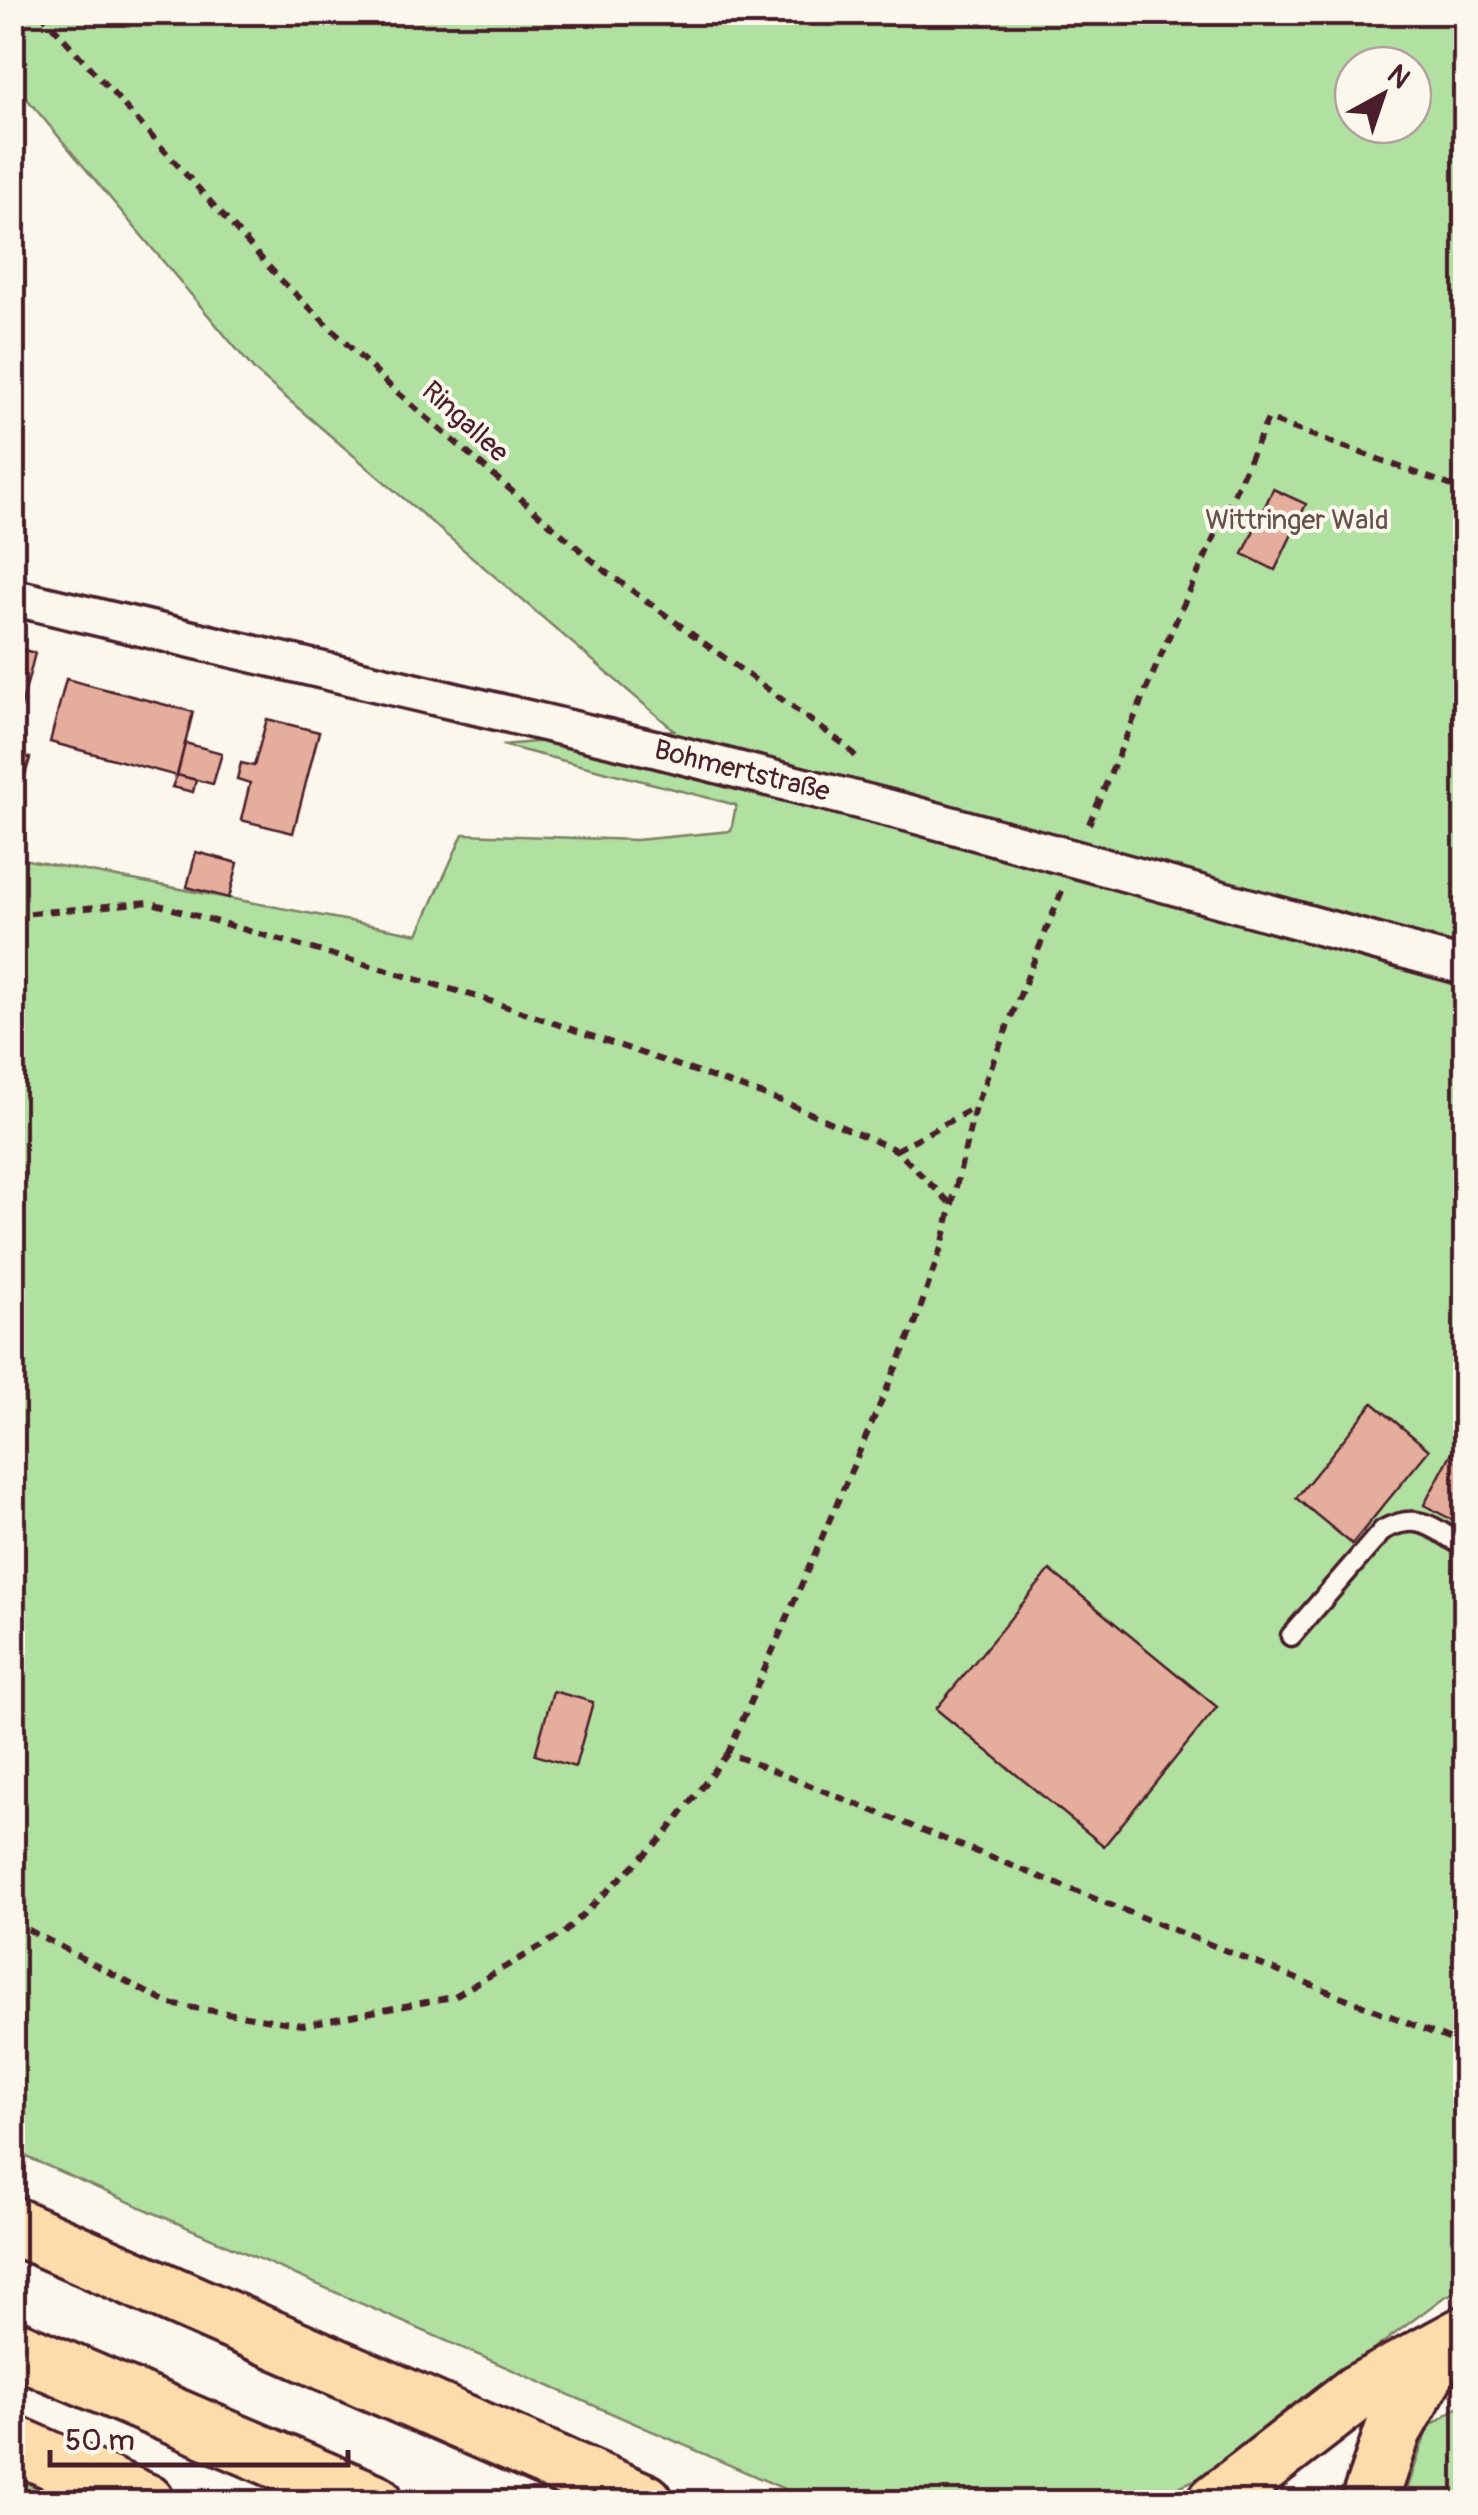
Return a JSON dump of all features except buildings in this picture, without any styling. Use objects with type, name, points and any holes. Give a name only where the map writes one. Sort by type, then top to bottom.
[{"type":"highway","points":[[12,2224],[645,2502]]},
{"type":"highway","points":[[1216,2502],[1356,2393],[1452,2342]]},
{"type":"highway","points":[[1369,2502],[1393,2431],[1452,2342]]},
{"type":"highway","points":[[12,2346],[375,2502]]},
{"type":"highway","points":[[12,2444],[146,2502]]},
{"type":"street","name":"Bohmertstraße","points":[[12,596],[908,813],[1466,967]]},
{"type":"lane","points":[[1292,1636],[1383,1530],[1403,1519],[1429,1525],[1466,1548]]},
{"type":"path","name":"Ringallee","points":[[40,12],[279,278],[389,385],[601,568],[846,746],[908,813]]},
{"type":"path","points":[[12,1921],[169,2004],[303,2026],[453,1997],[564,1933],[665,1835],[728,1753],[914,1324],[942,1242],[975,1108],[1075,858],[1268,418],[1466,491]]},
{"type":"path","points":[[12,915],[149,902],[478,997],[784,1102],[896,1150],[951,1204]]},
{"type":"path","points":[[896,1150],[975,1108]]},
{"type":"path","points":[[728,1753],[1466,2046]]},
{"type":"green space","name":"Wittringer Wald","points":[[13,13],[1465,13],[1465,2288],[1444,2297],[1206,2475],[1144,2502],[814,2502],[13,2151],[12,857],[418,934],[463,834],[636,840],[731,831],[736,805],[502,745],[674,730],[255,371],[13,82]]},
{"type":"green space","points":[[1465,2402],[1465,2502],[1403,2502],[1428,2427]]},
{"type":"green space","points":[[13,2477],[68,2502],[13,2502]]}]
